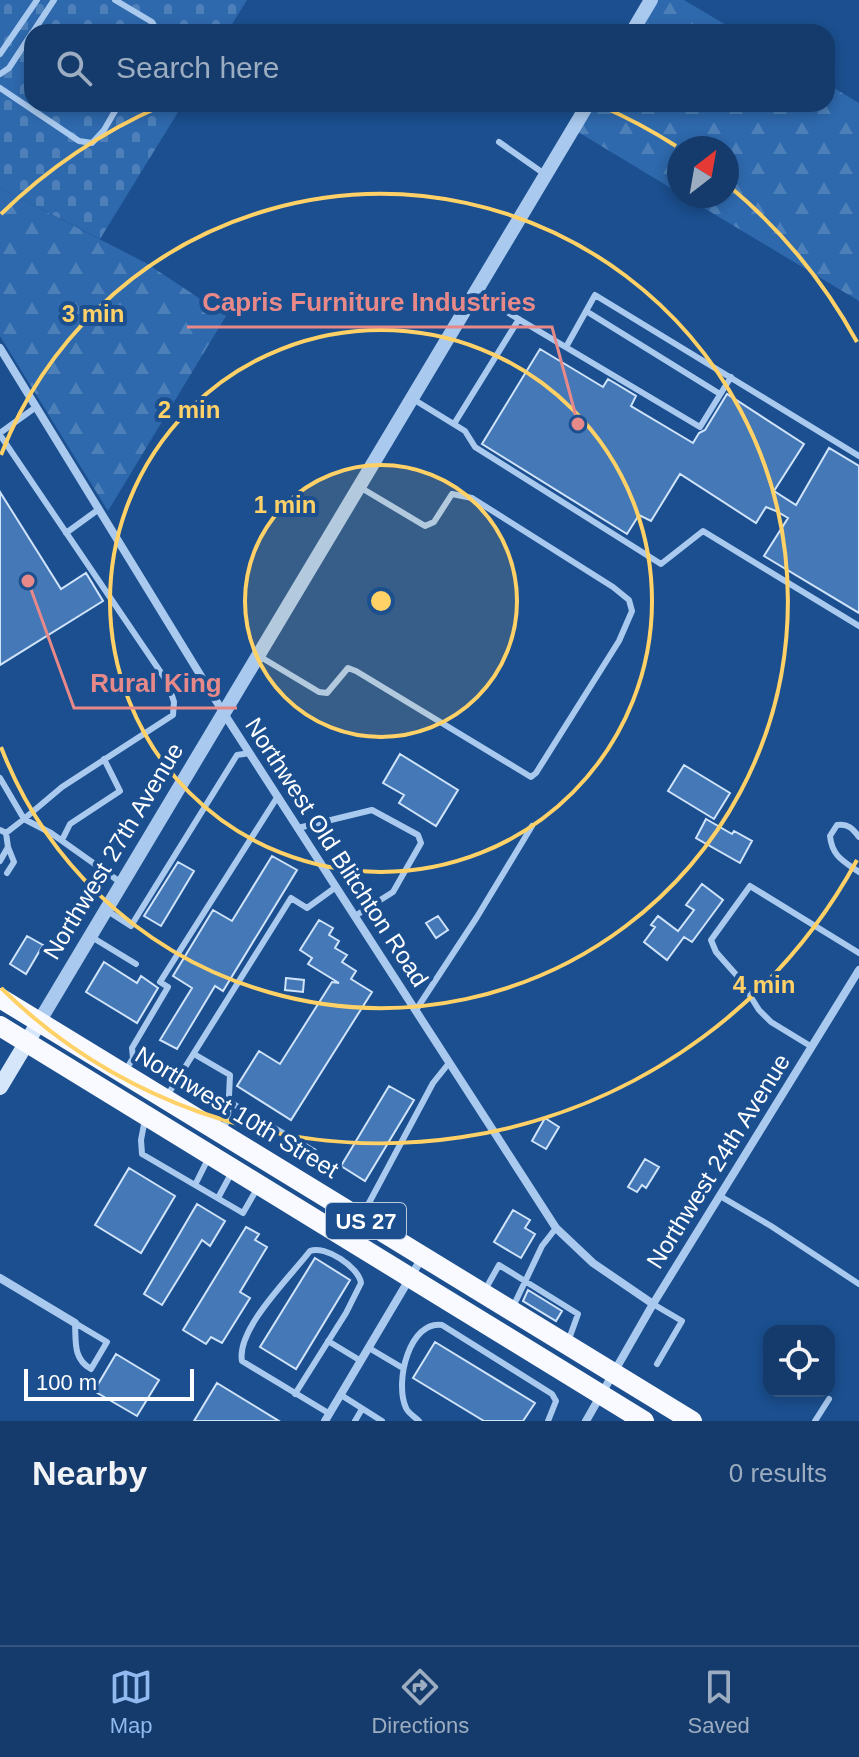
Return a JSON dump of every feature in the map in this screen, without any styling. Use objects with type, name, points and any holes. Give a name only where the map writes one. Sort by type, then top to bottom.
[{"type":"highway","name":"Northwest 10th Street","points":[[0,998],[692,1421]]},
{"type":"highway","name":"Northwest 10th Street","points":[[0,1026],[644,1421]]},
{"type":"highway","points":[[210,1155],[223,1134]]},
{"type":"main road","name":"Northwest 27th Avenue","points":[[0,1087],[39,1022]]},
{"type":"street","points":[[637,24],[651,0]]},
{"type":"street","name":"Northwest 27th Avenue","points":[[39,1022],[583,112]]},
{"type":"street","name":"Northwest Old Blitchton Road","points":[[0,348],[223,712],[556,1228],[593,1263],[653,1304]]},
{"type":"street","name":"Northwest 24th Avenue","points":[[586,1421],[653,1304],[859,970]]},
{"type":"street","points":[[328,1418],[423,1256]]},
{"type":"street","points":[[0,1278],[75,1323]]},
{"type":"lane","points":[[0,54],[37,0]]},
{"type":"lane","points":[[38,24],[54,0]]},
{"type":"lane","points":[[115,0],[153,24]]},
{"type":"lane","points":[[0,74],[9,68],[24,45]]},
{"type":"lane","points":[[0,88],[24,104]]},
{"type":"lane","points":[[36,112],[79,141],[92,143],[114,112]]},
{"type":"lane","points":[[499,142],[546,175]]},
{"type":"lane","points":[[475,293],[700,427],[731,377]]},
{"type":"lane","points":[[566,347],[595,295],[859,456]]},
{"type":"lane","points":[[586,311],[720,394]]},
{"type":"lane","points":[[454,424],[519,319]]},
{"type":"lane","points":[[411,398],[465,431],[475,447],[661,564],[703,531],[859,626]]},
{"type":"lane","points":[[7,873],[14,862],[3,832],[62,787],[173,715],[174,702],[168,683],[0,434],[36,407]]},
{"type":"lane","points":[[257,655],[319,692],[327,693],[348,668],[356,671],[531,777],[619,641],[632,611],[629,600],[472,498],[452,494],[434,522],[425,526],[358,486]]},
{"type":"lane","points":[[66,533],[99,509]]},
{"type":"lane","points":[[106,910],[131,926],[237,755],[250,753]]},
{"type":"lane","points":[[62,840],[70,824],[120,791],[104,759]]},
{"type":"lane","points":[[0,778],[24,819],[62,840],[122,883]]},
{"type":"lane","points":[[124,1074],[133,1058],[132,1048],[168,987],[160,982],[278,796]]},
{"type":"lane","points":[[298,828],[372,810],[418,835],[421,843],[393,892],[355,916]]},
{"type":"lane","points":[[859,837],[844,824],[837,825],[830,836],[832,849],[839,859],[859,872]]},
{"type":"lane","points":[[416,1010],[532,826]]},
{"type":"lane","points":[[0,861],[8,847]]},
{"type":"lane","points":[[812,1047],[771,1022],[759,1010],[739,978],[716,952],[711,940],[750,886],[859,953]]},
{"type":"lane","points":[[165,1099],[291,898],[307,908],[336,887]]},
{"type":"lane","points":[[90,936],[136,964]]},
{"type":"lane","points":[[194,1054],[230,1075],[228,1117],[223,1134]]},
{"type":"lane","points":[[361,1218],[428,1092],[449,1063]]},
{"type":"lane","points":[[228,1101],[314,1151]]},
{"type":"lane","points":[[146,1116],[141,1140],[142,1154],[243,1213],[260,1185]]},
{"type":"lane","points":[[195,1185],[210,1155]]},
{"type":"lane","points":[[218,1198],[234,1169]]},
{"type":"lane","points":[[720,1196],[859,1284]]},
{"type":"lane","points":[[511,1311],[542,1246],[556,1228]]},
{"type":"lane","points":[[295,1394],[357,1292],[360,1276],[322,1250],[314,1249],[273,1294],[243,1341],[241,1352],[242,1361],[328,1418]]},
{"type":"lane","points":[[483,1293],[499,1265],[524,1280],[578,1314],[567,1344]]},
{"type":"lane","points":[[653,1304],[682,1321],[657,1364]]},
{"type":"lane","points":[[75,1323],[107,1342],[91,1369],[80,1363],[77,1357],[75,1323]]},
{"type":"lane","points":[[419,1421],[406,1410],[401,1388],[401,1367],[425,1327],[432,1323],[442,1325],[552,1394],[556,1401],[548,1421]]},
{"type":"lane","points":[[328,1341],[361,1361]]},
{"type":"lane","points":[[369,1348],[401,1367]]},
{"type":"lane","points":[[341,1395],[382,1421]]},
{"type":"lane","points":[[815,1421],[829,1399]]},
{"type":"lane","points":[[355,1421],[362,1409]]},
{"type":"green space","points":[[0,0],[247,0],[232,24],[24,24],[24,112],[178,112],[100,239],[0,188]]},
{"type":"green space","points":[[658,0],[684,0],[724,24],[644,24]]},
{"type":"green space","points":[[835,89],[859,103],[859,301],[704,208],[739,208],[739,136],[667,136],[667,186],[578,132],[590,112],[835,112]]},
{"type":"green space","points":[[0,188],[146,263],[226,316],[108,511],[0,336]]},
{"type":"building","points":[[540,349],[603,387],[608,379],[636,396],[631,406],[693,443],[705,430],[727,394],[804,444],[774,491],[796,505],[829,448],[859,466],[859,613],[764,556],[788,518],[776,511],[766,507],[756,523],[680,474],[651,521],[639,515],[627,534],[482,444]]},
{"type":"building","points":[[0,492],[61,589],[86,573],[103,601],[0,665]]},
{"type":"building","points":[[400,754],[458,790],[436,826],[399,803],[404,795],[383,783]]},
{"type":"building","points":[[684,765],[730,793],[714,819],[668,791]]},
{"type":"building","points":[[706,819],[752,841],[740,863],[696,838]]},
{"type":"building","points":[[272,856],[297,870],[223,991],[215,986],[177,1049],[160,1040],[192,988],[173,976],[213,910],[232,921]]},
{"type":"building","points":[[178,862],[194,871],[161,926],[144,916]]},
{"type":"building","points":[[702,884],[723,900],[692,942],[684,937],[667,960],[644,942],[655,927],[651,925],[658,916],[678,931],[694,910],[686,905]]},
{"type":"building","points":[[438,916],[448,930],[436,938],[426,923]]},
{"type":"building","points":[[319,920],[333,928],[329,935],[339,941],[335,948],[347,955],[342,962],[356,971],[351,979],[372,992],[291,1120],[237,1086],[259,1051],[280,1064],[332,982],[339,983],[308,964],[312,958],[300,950]]},
{"type":"building","points":[[27,936],[43,945],[26,974],[10,964]]},
{"type":"building","points":[[104,962],[137,983],[141,976],[158,988],[137,1023],[86,992]]},
{"type":"building","points":[[286,978],[304,980],[303,992],[285,990]]},
{"type":"building","points":[[389,1086],[414,1100],[365,1181],[341,1166]]},
{"type":"building","points":[[545,1118],[559,1127],[546,1149],[532,1141]]},
{"type":"building","points":[[645,1159],[659,1167],[646,1188],[642,1185],[637,1192],[628,1187]]},
{"type":"building","points":[[129,1168],[175,1196],[141,1253],[95,1225]]},
{"type":"building","points":[[197,1204],[225,1221],[210,1246],[202,1240],[162,1305],[144,1294]]},
{"type":"building","points":[[513,1210],[530,1220],[525,1228],[535,1234],[521,1258],[494,1242]]},
{"type":"building","points":[[246,1227],[259,1234],[255,1240],[267,1247],[240,1292],[250,1298],[222,1343],[211,1337],[206,1344],[183,1330]]},
{"type":"building","points":[[315,1258],[350,1280],[296,1369],[260,1347]]},
{"type":"building","points":[[528,1290],[562,1311],[556,1321],[523,1301]]},
{"type":"building","points":[[435,1342],[535,1403],[523,1421],[484,1421],[413,1378]]},
{"type":"building","points":[[116,1354],[159,1380],[137,1416],[94,1391]]},
{"type":"building","points":[[217,1383],[279,1421],[194,1421]]},
{"type":"place","name":"Capris Furniture Industries","points":[[578,424]]},
{"type":"place","name":"Rural King","points":[[28,581]]}]
